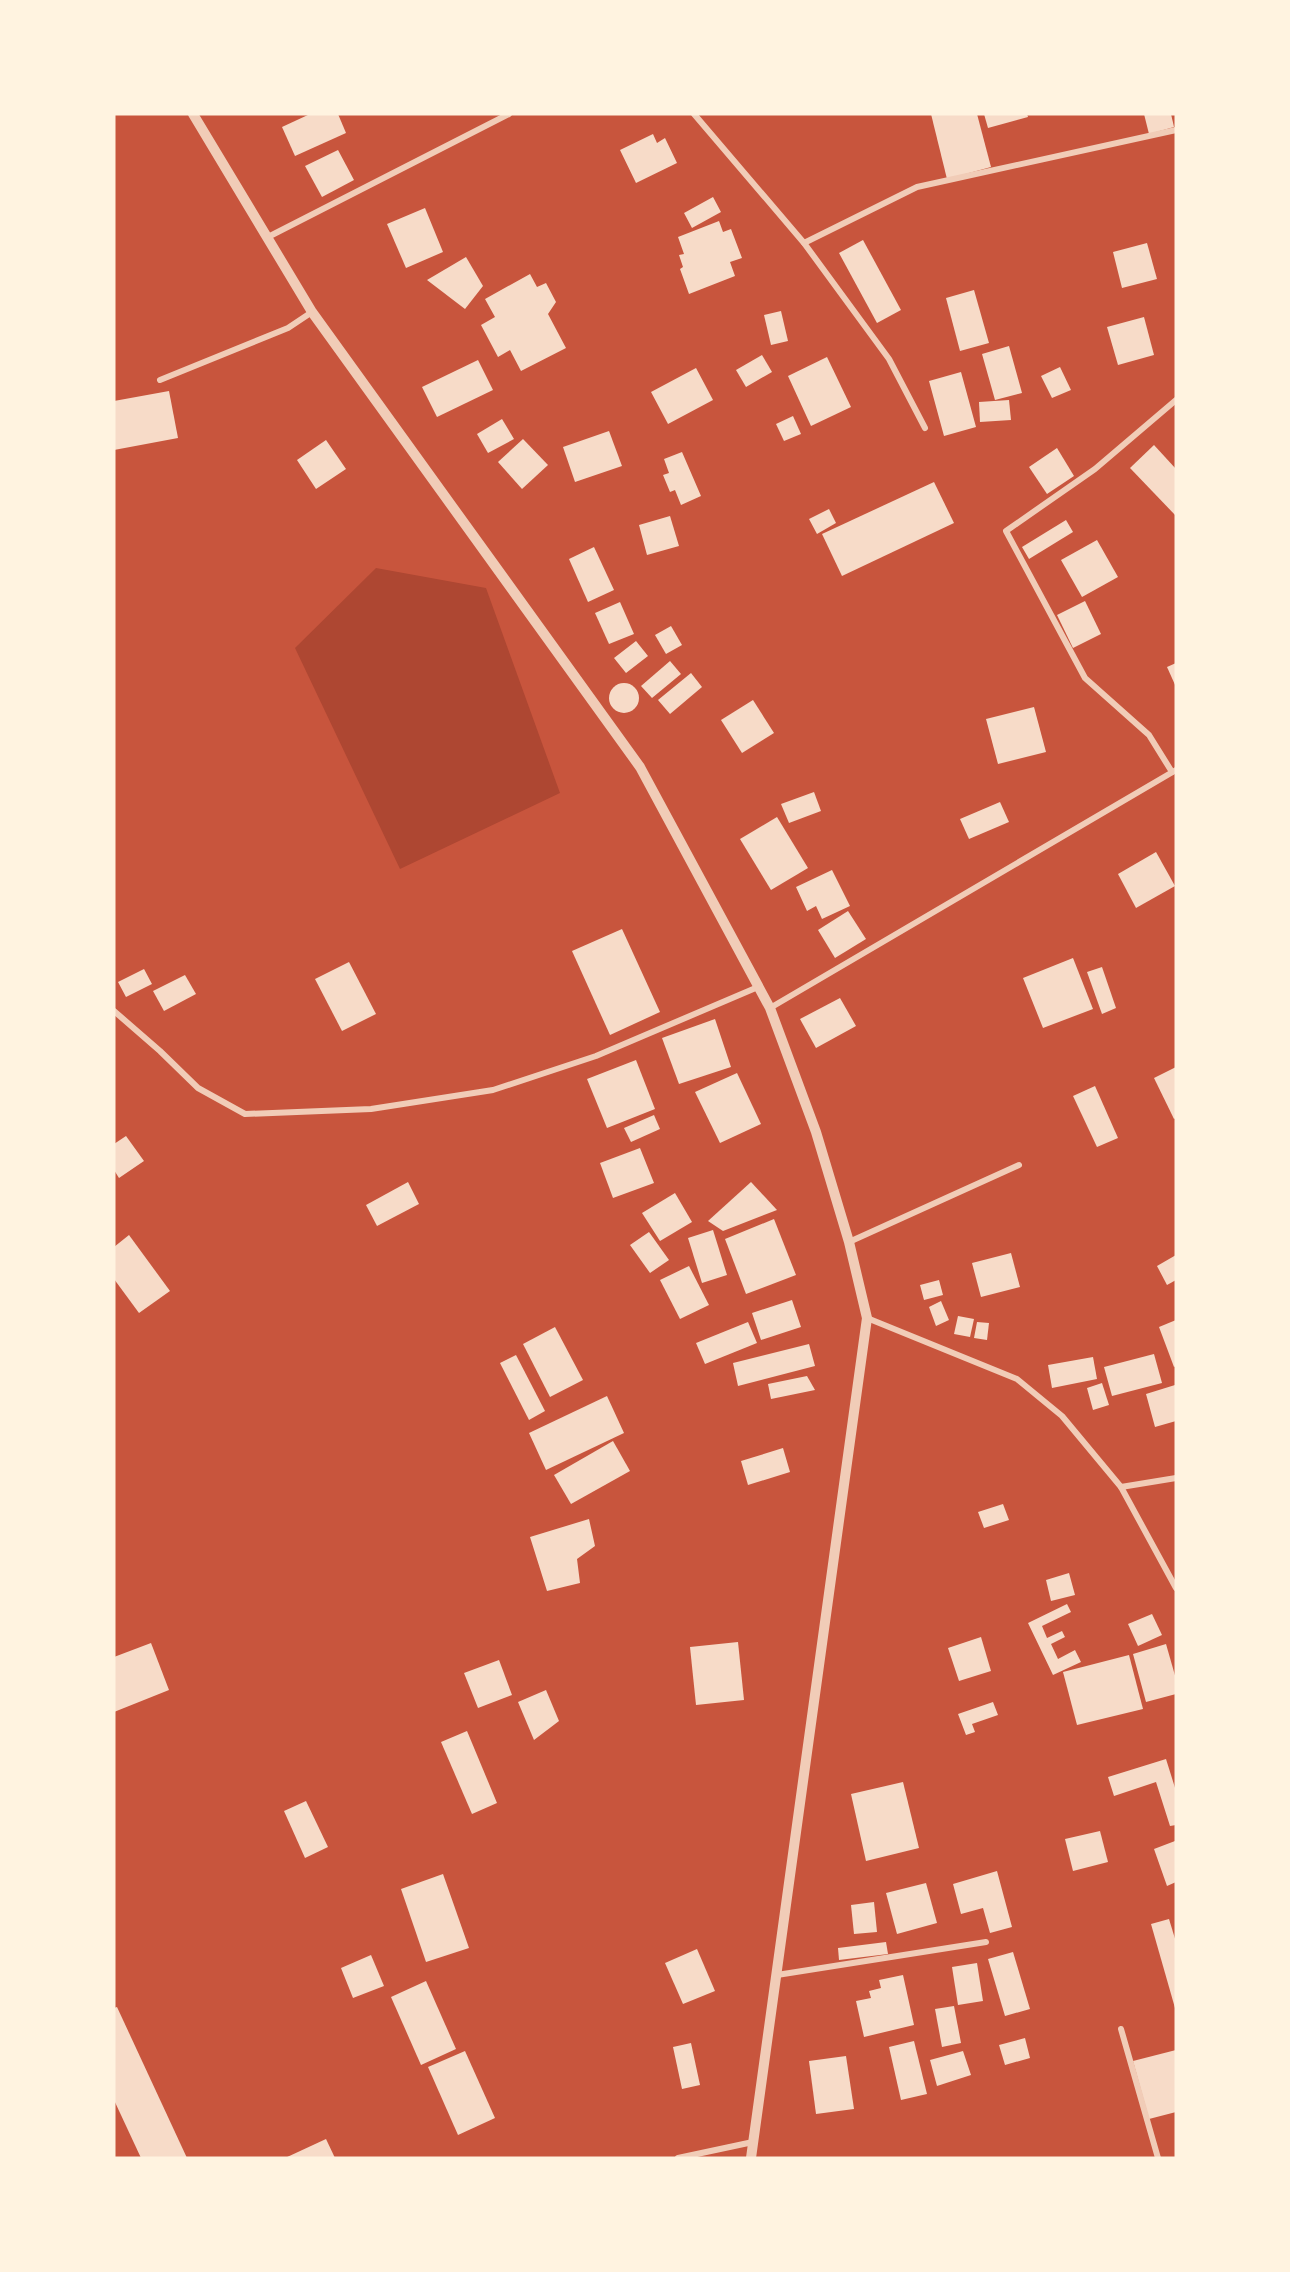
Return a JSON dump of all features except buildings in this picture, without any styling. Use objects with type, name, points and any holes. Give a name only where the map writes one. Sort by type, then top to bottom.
[{"type":"street","points":[[193,114],[312,312],[639,766],[770,1008],[816,1132],[849,1242],[867,1318],[751,2158]]},
{"type":"street","points":[[268,237],[509,114]]},
{"type":"street","points":[[694,114],[804,243],[889,359],[925,428]]},
{"type":"street","points":[[804,243],[917,188],[1176,130]]},
{"type":"street","points":[[160,380],[288,328],[312,312]]},
{"type":"street","points":[[770,1008],[1174,771],[1149,735],[1084,678],[1006,531],[1095,469],[1176,400]]},
{"type":"street","points":[[114,1011],[198,1088],[245,1114],[371,1109],[493,1090],[596,1056],[758,987]]},
{"type":"street","points":[[849,1242],[1019,1165]]},
{"type":"street","points":[[867,1318],[1017,1379],[1062,1416],[1121,1487],[1176,1588]]},
{"type":"street","points":[[1121,1487],[1176,1478]]},
{"type":"street","points":[[777,1975],[986,1942]]},
{"type":"street","points":[[1121,2029],[1158,2158]]},
{"type":"street","points":[[678,2158],[753,2142]]},
{"type":"shaded area","points":[[376,568],[486,588],[560,793],[400,869],[295,648]]}]
